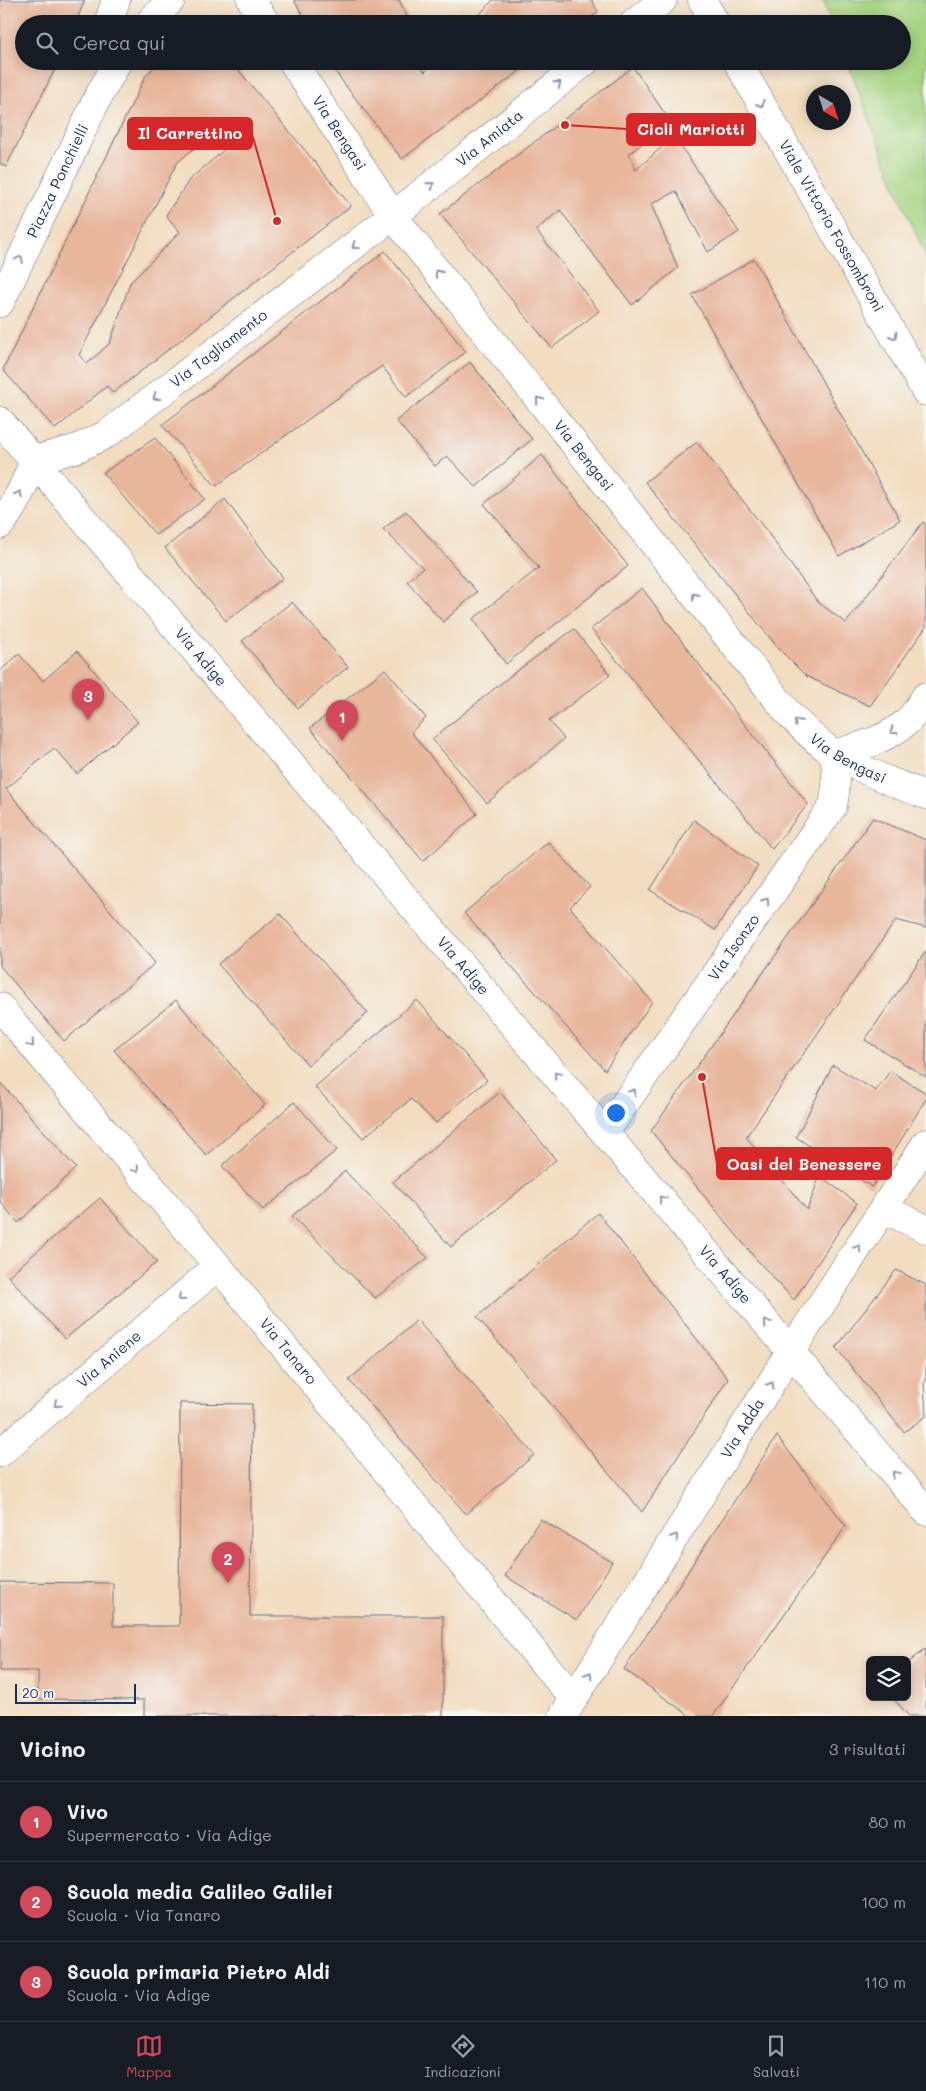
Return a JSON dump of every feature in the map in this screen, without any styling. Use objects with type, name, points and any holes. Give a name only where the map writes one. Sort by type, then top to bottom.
[{"type":"street","points":[[111,15],[116,0]]},
{"type":"street","points":[[157,15],[171,0]]},
{"type":"street","points":[[252,0],[261,15]]},
{"type":"street","points":[[644,15],[663,0]]},
{"type":"street","points":[[702,0],[711,15]]},
{"type":"street","points":[[97,99],[100,70]]},
{"type":"street","name":"Piazza Ponchielli","points":[[0,303],[97,99],[113,70]]},
{"type":"street","name":"Via Bengasi","points":[[298,70],[393,216],[789,714],[806,732],[834,754],[870,772],[926,795]]},
{"type":"street","name":"Via Amiata","points":[[393,216],[575,70]]},
{"type":"street","name":"Viale Vittorio Fossombroni","points":[[742,70],[926,392]]},
{"type":"street","name":"Via Tagliamento","points":[[34,460],[78,448],[107,434],[393,216]]},
{"type":"street","name":"Via Adige","points":[[0,421],[926,1511]]},
{"type":"street","points":[[0,525],[10,513],[23,488],[34,460]]},
{"type":"street","points":[[834,754],[869,744],[885,737],[908,720],[926,696]]},
{"type":"street","name":"Via Isonzo","points":[[605,1132],[833,806],[837,771],[834,754]]},
{"type":"street","name":"Via Tanaro","points":[[0,1007],[218,1266],[544,1664],[568,1707]]},
{"type":"street","name":"Via Adda","points":[[568,1707],[791,1351],[926,1143]]},
{"type":"street","points":[[884,1209],[926,1229]]},
{"type":"street","name":"Via Aniene","points":[[0,1453],[218,1266]]},
{"type":"green space","points":[[823,0],[926,0],[926,256],[898,193],[850,70],[911,70],[911,15],[829,15]]},
{"type":"building","points":[[0,0],[85,0],[79,15],[15,15],[15,70],[54,70],[6,167],[0,164]]},
{"type":"building","points":[[294,0],[399,0],[406,15],[303,15]]},
{"type":"building","points":[[493,0],[592,0],[598,12],[594,15],[479,15]]},
{"type":"building","points":[[151,70],[238,70],[351,206],[113,393],[107,386],[55,429],[3,370],[145,77]],"holes":[[[216,129],[230,145],[190,179],[166,215],[180,232],[130,283],[110,343],[87,364],[79,355],[177,163]]]},
{"type":"building","points":[[335,70],[424,70],[425,72],[427,70],[521,70],[402,159]]},
{"type":"building","points":[[629,70],[635,70],[670,121],[629,154],[636,170],[674,136],[739,232],[708,252],[676,191],[651,204],[678,268],[632,305],[560,210],[536,230],[599,311],[552,348],[440,214]]},
{"type":"building","points":[[385,251],[466,352],[406,397],[382,366],[216,486],[162,425]]},
{"type":"building","points":[[754,259],[900,520],[839,556],[692,295]]},
{"type":"building","points":[[470,362],[532,439],[476,487],[447,456],[435,466],[396,421]]},
{"type":"building","points":[[155,438],[205,499],[156,535],[103,473]]},
{"type":"building","points":[[697,442],[768,533],[818,602],[846,623],[923,522],[926,524],[926,627],[870,706],[806,676],[778,648],[645,482]]},
{"type":"building","points":[[542,455],[628,566],[506,664],[473,619],[539,568],[484,504]]},
{"type":"building","points":[[225,499],[283,578],[226,621],[165,548]]},
{"type":"building","points":[[406,511],[477,592],[443,622],[407,581],[423,568],[383,529]]},
{"type":"building","points":[[642,588],[731,707],[808,804],[772,849],[591,629]]},
{"type":"building","points":[[292,602],[348,667],[298,708],[242,641]]},
{"type":"building","points":[[574,629],[610,675],[549,721],[564,739],[487,803],[432,739],[510,676]]},
{"type":"building","points":[[77,651],[138,722],[77,774],[54,748],[6,789],[155,963],[64,1041],[0,966],[0,671],[19,654],[43,681]]},
{"type":"building","points":[[385,669],[426,718],[411,732],[477,814],[423,861],[310,728]]},
{"type":"building","points":[[873,818],[926,840],[926,928],[896,920],[746,1137],[807,1210],[820,1176],[857,1203],[794,1300],[756,1259],[651,1131]]},
{"type":"building","points":[[694,820],[758,866],[715,930],[650,890]]},
{"type":"building","points":[[548,842],[590,887],[570,907],[652,1002],[605,1070],[464,913]]},
{"type":"building","points":[[280,914],[368,1013],[308,1065],[218,964]]},
{"type":"building","points":[[926,951],[926,1077],[865,1040]]},
{"type":"building","points":[[176,1000],[265,1105],[206,1155],[114,1050]]},
{"type":"building","points":[[417,1000],[487,1080],[436,1123],[411,1099],[363,1138],[315,1087]]},
{"type":"building","points":[[833,1065],[876,1091],[890,1071],[926,1093],[926,1099],[872,1187],[796,1137]]},
{"type":"building","points":[[0,1082],[76,1168],[18,1223],[0,1201]]},
{"type":"building","points":[[500,1092],[556,1160],[451,1247],[393,1182]]},
{"type":"building","points":[[294,1102],[337,1150],[263,1210],[222,1166]]},
{"type":"building","points":[[345,1171],[428,1258],[375,1298],[292,1216]]},
{"type":"building","points":[[100,1198],[157,1262],[65,1339],[8,1276]]},
{"type":"building","points":[[598,1213],[728,1379],[642,1512],[477,1317]]},
{"type":"building","points":[[896,1270],[926,1285],[926,1380],[924,1383],[926,1416],[904,1432],[836,1348]]},
{"type":"building","points":[[417,1320],[534,1455],[466,1514],[349,1380]]},
{"type":"building","points":[[180,1403],[252,1404],[250,1616],[443,1616],[443,1716],[144,1716],[144,1700],[38,1699],[38,1671],[0,1671],[0,1582],[113,1583],[113,1626],[179,1626]]},
{"type":"building","points":[[777,1436],[846,1526],[713,1716],[690,1716],[624,1669]]},
{"type":"building","points":[[540,1519],[612,1562],[577,1620],[505,1576]]},
{"type":"building","points":[[926,1648],[926,1716],[909,1716],[896,1701],[911,1701],[911,1661]]},
{"type":"place","name":"Cicli Mariotti","points":[[565,125]]},
{"type":"place","name":"Il Carrettino","points":[[277,221]]},
{"type":"place","name":"Scuola primaria Pietro Aldi","points":[[88,720]]},
{"type":"place","name":"Vivo","points":[[342,741]]},
{"type":"place","name":"Oasi del Benessere","points":[[702,1077]]},
{"type":"place","name":"Scuola media Galileo Galilei","points":[[228,1583]]}]
